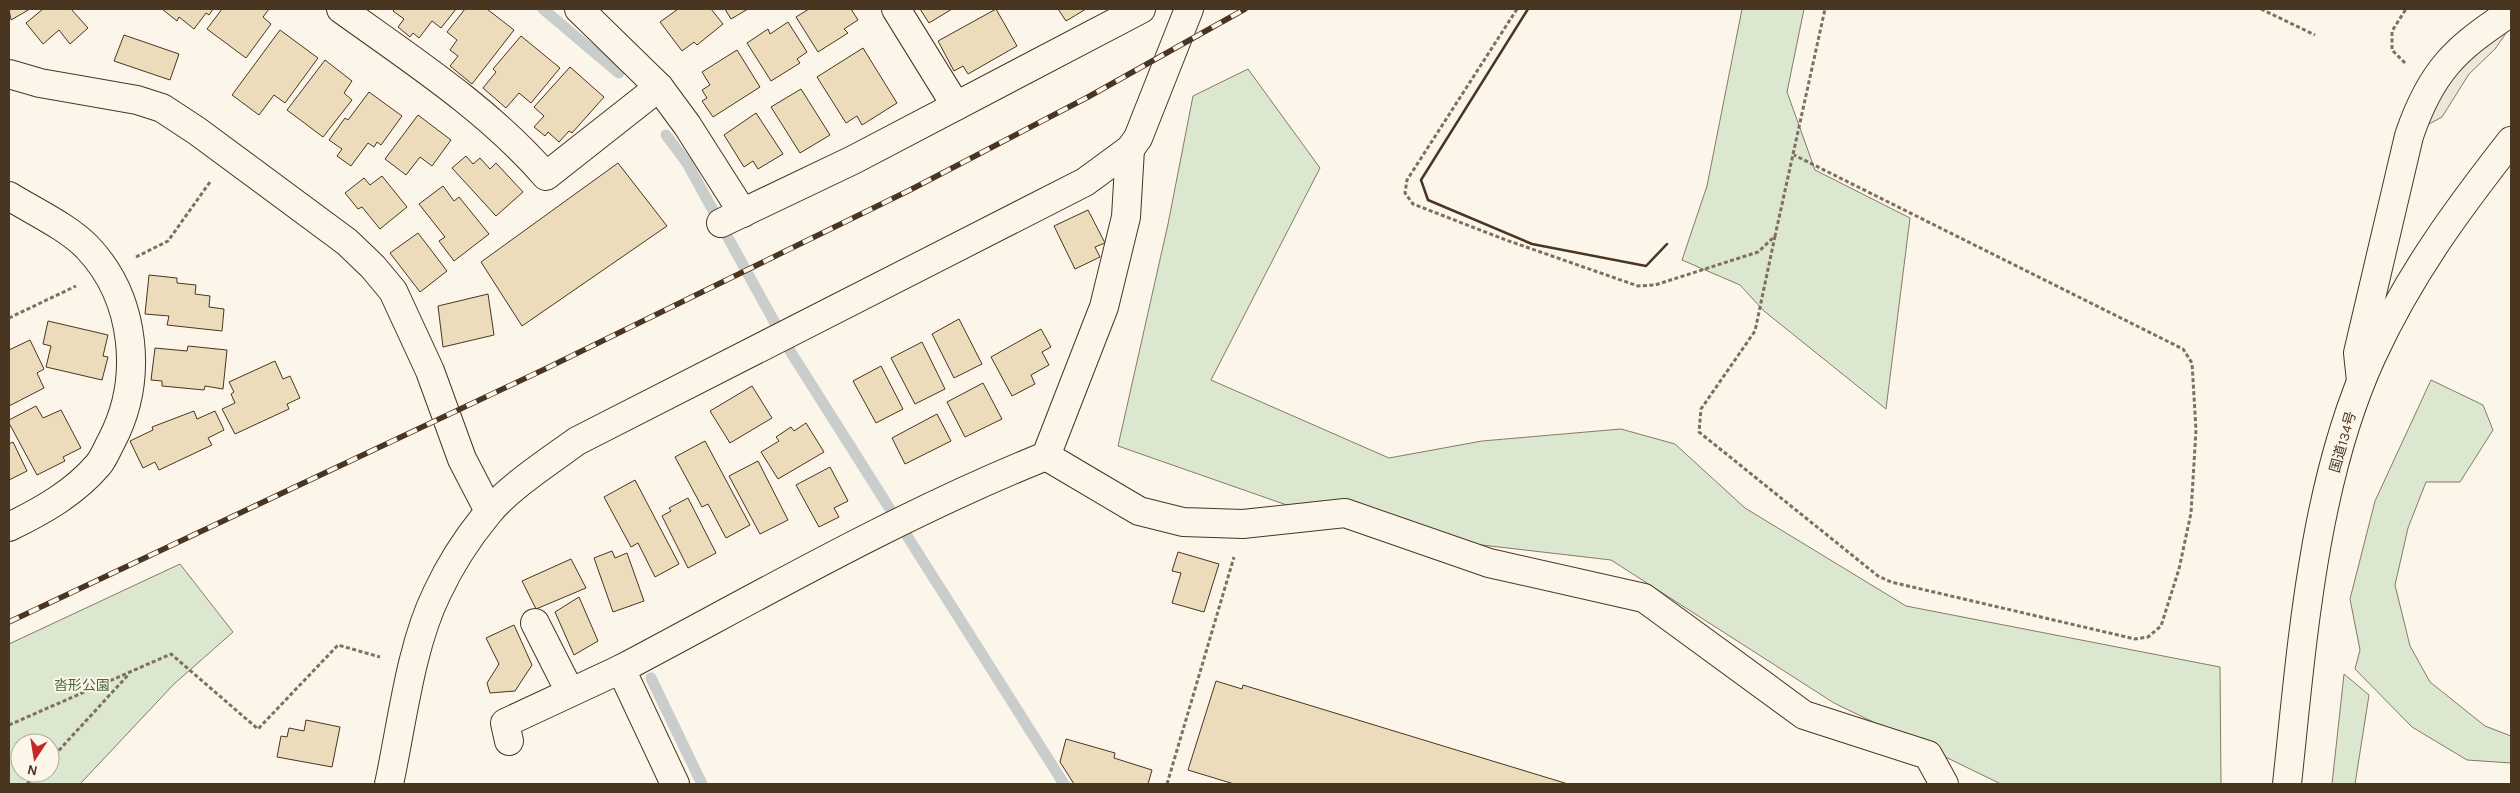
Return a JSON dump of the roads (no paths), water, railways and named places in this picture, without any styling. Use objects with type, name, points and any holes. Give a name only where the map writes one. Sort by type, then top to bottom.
[{"type":"main road","points":[[341,9],[420,65],[492,123],[527,154],[546,176],[659,87]]},
{"type":"main road","points":[[579,9],[659,87],[688,125],[732,218],[853,160],[1141,9]]},
{"type":"main road","points":[[896,9],[956,106]]},
{"type":"main road","points":[[389,784],[421,635],[437,593],[463,548],[489,511],[534,472],[577,441],[768,346],[1085,182],[1130,150],[1146,120],[1188,10],[1149,9]]},
{"type":"main road","points":[[2361,381],[2358,353],[2409,136],[2420,104],[2433,81],[2451,57],[2477,35],[2511,12]]},
{"type":"main road","points":[[9,74],[40,83],[137,100],[162,108],[347,242],[393,290],[430,371],[462,459],[489,511]]},
{"type":"main road","name":"国道134号","points":[[2287,784],[2301,646],[2316,547],[2334,470],[2361,381],[2372,356],[2432,246],[2511,141]]},
{"type":"main road","points":[[509,741],[505,723],[621,669],[910,516],[1046,456],[1104,307],[1126,216],[1130,150]]},
{"type":"main road","points":[[9,196],[49,220],[87,247],[106,271],[126,316],[132,356],[129,391],[119,428],[99,464],[68,492],[30,517],[9,527]]},
{"type":"main road","points":[[1046,456],[1139,511],[1183,522],[1243,524],[1345,513],[1489,563],[1644,598],[1804,715],[1928,755],[1944,784]]},
{"type":"main road","points":[[535,623],[570,692]]},
{"type":"main road","points":[[621,669],[675,784]]},
{"type":"waterway","points":[[543,9],[619,73]]},
{"type":"waterway","points":[[666,135],[687,163],[792,354],[1064,784]]},
{"type":"waterway","points":[[651,678],[702,784]]},
{"type":"railway","points":[[9,622],[545,369],[910,190],[1088,97],[1245,9]]},
{"type":"park label","name":"沓形公園","points":[[82,685]]}]
